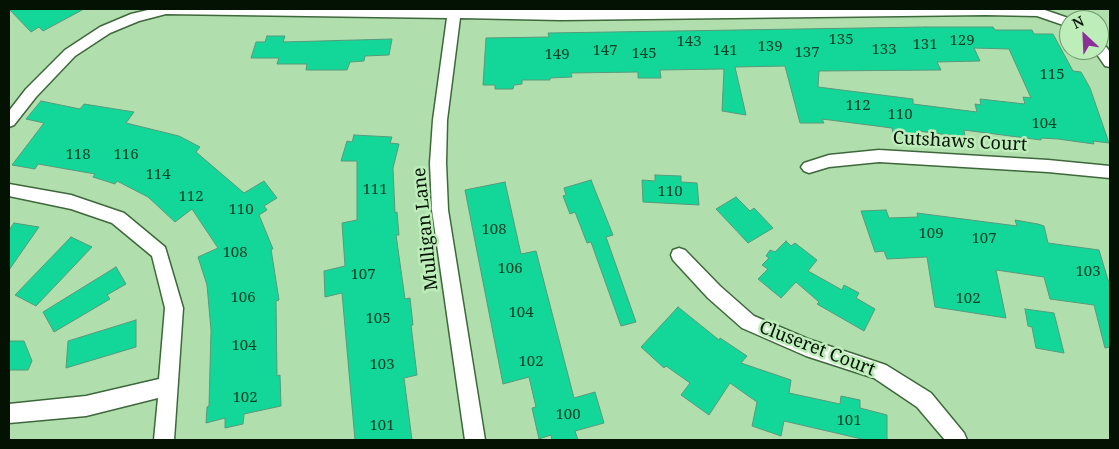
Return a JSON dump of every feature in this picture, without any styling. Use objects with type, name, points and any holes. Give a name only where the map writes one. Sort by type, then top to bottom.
[{"type":"street","points":[[9,121],[31,93],[70,54],[104,30],[136,17],[175,10],[561,16],[986,11],[1038,12],[1059,19]]},
{"type":"street","name":"Mulligan Lane","points":[[454,14],[440,120],[438,163],[440,210],[475,440]]},
{"type":"street","name":"Cutshaws Court","points":[[809,167],[829,161],[880,156],[1048,166],[1110,172]]},
{"type":"street","points":[[9,190],[71,202],[118,218],[159,252],[174,308],[164,440]]},
{"type":"street","name":"Cluseret Court","points":[[679,255],[714,292],[748,322],[806,347],[879,371],[924,400],[957,440]]},
{"type":"street","points":[[9,414],[86,406],[168,386]]},
{"type":"building","points":[[9,9],[84,9],[43,31],[39,27],[31,32]]},
{"type":"building","points":[[925,27],[993,27],[995,30],[1032,30],[1034,34],[1053,34],[1059,45],[1059,60],[1067,60],[1073,71],[1081,72],[1090,88],[1109,143],[1093,141],[1094,144],[1041,138],[1041,140],[964,130],[965,137],[918,131],[918,136],[893,133],[892,128],[822,119],[824,123],[800,123],[785,66],[735,67],[746,115],[722,111],[724,69],[660,70],[661,78],[638,78],[638,72],[571,73],[572,77],[550,78],[550,80],[522,80],[522,84],[514,85],[513,89],[495,89],[495,85],[483,85],[486,38],[549,37],[548,33]],"holes":[[[974,48],[1009,49],[1031,98],[1023,97],[1025,104],[980,99],[981,105],[975,104],[977,112],[913,104],[913,99],[818,87],[819,71],[941,70],[937,62],[980,61]]]},
{"type":"building","points":[[267,36],[285,36],[283,42],[392,39],[389,55],[365,56],[364,61],[350,62],[347,70],[306,70],[307,64],[277,64],[279,58],[251,58],[256,42],[265,42]]},
{"type":"building","points":[[41,101],[80,109],[84,104],[134,112],[126,123],[179,136],[200,147],[196,152],[244,193],[264,181],[277,198],[264,206],[267,210],[259,215],[273,249],[271,249],[279,300],[276,301],[277,376],[280,375],[281,406],[244,414],[243,424],[225,428],[225,418],[206,423],[207,407],[209,406],[211,330],[207,285],[198,257],[218,248],[192,209],[175,222],[148,197],[117,181],[115,184],[93,177],[95,174],[38,164],[35,169],[12,165],[44,123],[26,119]]},
{"type":"building","points":[[354,135],[392,137],[390,143],[399,144],[393,168],[395,213],[397,212],[399,235],[396,235],[405,299],[410,298],[417,375],[404,378],[412,440],[355,440],[342,293],[325,297],[324,271],[345,266],[342,223],[357,220],[357,161],[341,161],[347,141],[352,142]]},
{"type":"building","points":[[655,175],[681,176],[681,182],[697,183],[699,205],[643,202],[642,180],[655,181]]},
{"type":"building","points":[[591,180],[613,235],[606,237],[636,322],[621,326],[591,242],[587,243],[575,212],[570,214],[563,196],[566,195],[564,188]]},
{"type":"building","points":[[505,182],[521,254],[536,251],[574,398],[595,392],[604,423],[575,431],[578,440],[552,440],[551,435],[539,439],[532,408],[536,407],[529,377],[503,384],[465,190]]},
{"type":"building","points":[[736,197],[750,211],[754,208],[773,228],[748,243],[716,209]]},
{"type":"building","points":[[886,210],[889,218],[918,217],[917,213],[1017,226],[1015,220],[1038,224],[1044,226],[1048,243],[1099,250],[1108,280],[1110,281],[1110,347],[1105,348],[1094,305],[1050,299],[1044,277],[996,270],[1006,318],[935,307],[927,257],[887,259],[884,251],[875,252],[861,211]]},
{"type":"building","points":[[14,223],[39,227],[9,270],[9,230]]},
{"type":"building","points":[[71,237],[92,247],[36,306],[15,295]]},
{"type":"building","points":[[786,241],[791,246],[795,243],[817,260],[808,271],[842,290],[844,285],[859,293],[856,298],[875,309],[864,331],[817,304],[819,302],[796,282],[781,298],[758,279],[768,269],[762,265],[769,258],[766,256],[770,250],[775,252]]},
{"type":"building","points":[[116,267],[126,284],[107,295],[110,299],[54,332],[43,312]]},
{"type":"building","points":[[678,307],[719,340],[720,338],[747,356],[741,363],[791,380],[789,393],[840,404],[841,396],[860,400],[860,408],[887,415],[887,440],[866,440],[784,421],[781,436],[752,426],[757,402],[730,383],[709,415],[681,395],[690,383],[666,366],[664,368],[641,347]]},
{"type":"building","points":[[1025,309],[1054,313],[1064,353],[1036,348],[1032,327],[1028,326]]},
{"type":"building","points":[[136,320],[136,347],[66,368],[68,341]]},
{"type":"building","points":[[9,341],[24,341],[32,361],[28,370],[9,370]]}]
